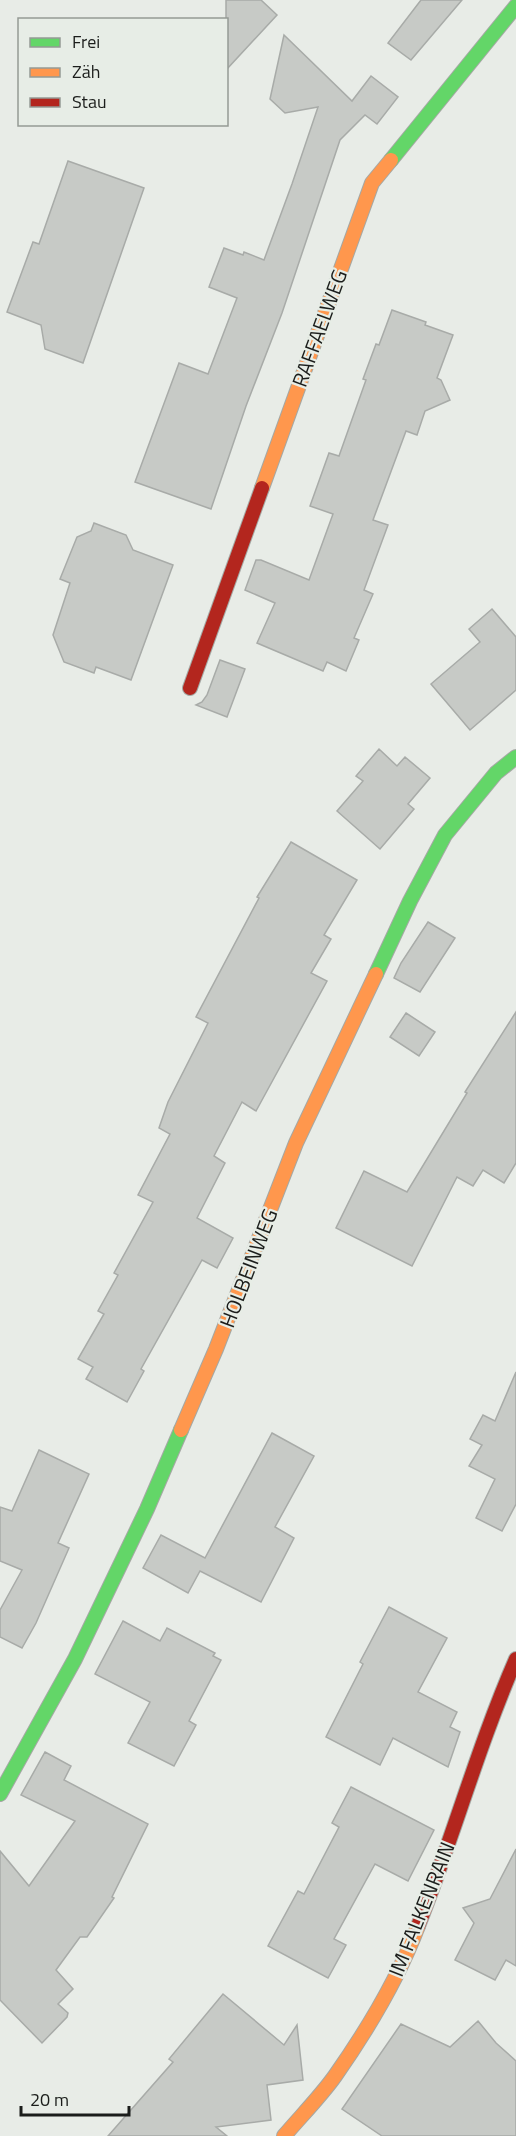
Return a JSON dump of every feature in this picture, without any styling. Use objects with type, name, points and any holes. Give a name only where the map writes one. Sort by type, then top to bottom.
[{"type":"street","name":"RAFFAELWEG","points":[[190,688],[372,183],[516,6]]},
{"type":"street","name":"HOLBEINWEG","points":[[0,1794],[75,1659],[147,1509],[216,1349],[296,1143],[410,901],[445,835],[496,773],[516,757]]},
{"type":"street","name":"IM FALKENRAIN","points":[[284,2136],[334,2077],[371,2020],[405,1960],[437,1879],[494,1708],[516,1659]]},
{"type":"building","points":[[226,0],[261,0],[277,15],[228,68],[228,18],[226,18]]},
{"type":"building","points":[[421,0],[462,0],[411,60],[388,43]]},
{"type":"building","points":[[284,35],[352,101],[371,76],[398,97],[377,124],[365,115],[340,140],[282,313],[246,406],[211,509],[135,482],[179,363],[208,374],[237,298],[209,287],[224,248],[243,255],[244,252],[264,260],[318,107],[285,113],[270,99]]},
{"type":"building","points":[[68,161],[144,188],[83,363],[45,349],[41,325],[7,312],[33,242],[39,244]]},
{"type":"building","points":[[392,310],[453,335],[437,378],[441,380],[450,400],[425,411],[417,435],[406,431],[373,520],[388,525],[364,590],[373,594],[354,638],[359,640],[346,671],[327,662],[323,671],[257,643],[275,603],[245,590],[256,560],[309,580],[333,514],[310,506],[329,453],[339,456],[366,380],[363,379]]},
{"type":"building","points":[[94,523],[126,535],[133,550],[173,565],[131,680],[96,667],[94,673],[64,662],[53,635],[70,583],[60,579],[77,537],[91,531]]},
{"type":"building","points":[[492,609],[516,637],[516,690],[470,730],[431,684],[480,642],[469,629]]},
{"type":"building","points":[[220,660],[245,669],[227,717],[196,705],[202,702],[207,695]]},
{"type":"building","points":[[379,749],[397,766],[405,757],[430,778],[408,804],[414,809],[380,849],[337,811],[363,781],[356,776]]},
{"type":"building","points":[[291,842],[357,880],[324,935],[331,939],[311,973],[327,981],[256,1111],[242,1102],[214,1156],[225,1163],[197,1218],[233,1238],[217,1268],[202,1260],[141,1369],[144,1371],[127,1402],[86,1379],[93,1367],[78,1359],[104,1314],[98,1311],[118,1275],[114,1273],[153,1202],[138,1195],[170,1134],[159,1128],[168,1102],[208,1023],[196,1017],[259,898],[257,897]]},
{"type":"building","points":[[428,922],[455,938],[420,992],[394,978],[401,963]]},
{"type":"building","points":[[516,1012],[516,1163],[504,1183],[483,1170],[473,1186],[457,1177],[412,1266],[336,1228],[364,1171],[407,1192],[467,1093],[465,1092]]},
{"type":"building","points":[[406,1013],[435,1032],[419,1056],[390,1037]]},
{"type":"building","points":[[516,1372],[516,1504],[502,1531],[476,1518],[495,1479],[469,1466],[482,1445],[470,1439],[483,1415],[495,1421]]},
{"type":"building","points":[[272,1433],[314,1456],[275,1527],[294,1538],[261,1602],[200,1571],[188,1593],[143,1568],[161,1535],[205,1558]]},
{"type":"building","points":[[39,1450],[89,1474],[58,1543],[69,1548],[36,1623],[22,1648],[0,1637],[0,1610],[22,1570],[0,1561],[0,1507],[12,1511]]},
{"type":"building","points":[[389,1607],[447,1638],[418,1692],[457,1712],[450,1727],[460,1732],[448,1767],[393,1738],[380,1765],[326,1737],[363,1664],[360,1662]]},
{"type":"building","points":[[123,1621],[160,1641],[167,1628],[215,1653],[213,1656],[221,1660],[189,1721],[196,1725],[174,1766],[128,1743],[150,1702],[95,1674]]},
{"type":"building","points":[[45,1752],[71,1766],[64,1780],[148,1824],[112,1897],[114,1898],[87,1937],[80,1937],[56,1970],[73,1989],[58,2004],[68,2013],[67,2017],[42,2043],[0,2000],[0,1851],[29,1886],[75,1821],[21,1795]]},
{"type":"building","points":[[351,1787],[434,1830],[408,1881],[375,1864],[334,1939],[346,1945],[328,1978],[268,1946],[298,1891],[304,1894],[339,1827],[332,1823]]},
{"type":"building","points":[[516,1849],[516,1966],[506,1960],[495,1980],[455,1960],[474,1923],[463,1908],[490,1899]]},
{"type":"building","points":[[223,1994],[284,2045],[297,2025],[303,2080],[267,2085],[271,2120],[216,2127],[227,2136],[108,2136],[173,2062],[169,2059]]},
{"type":"building","points":[[478,2021],[496,2043],[516,2061],[516,2136],[382,2136],[342,2109],[401,2024],[450,2047]]},
{"type":"traffic: fast","points":[[391,160],[516,6]]},
{"type":"traffic: fast","points":[[376,974],[410,901],[445,835],[496,773],[516,757]]},
{"type":"traffic: fast","points":[[0,1794],[75,1659],[147,1509],[181,1430]]},
{"type":"traffic: slow","points":[[262,488],[372,183],[391,160]]},
{"type":"traffic: slow","points":[[181,1430],[216,1349],[296,1143],[376,974]]},
{"type":"traffic: slow","points":[[284,2136],[329,2084],[359,2040],[392,1984],[418,1926]]},
{"type":"traffic: jam","points":[[190,688],[262,488]]},
{"type":"traffic: jam","points":[[418,1926],[516,1659]]}]
